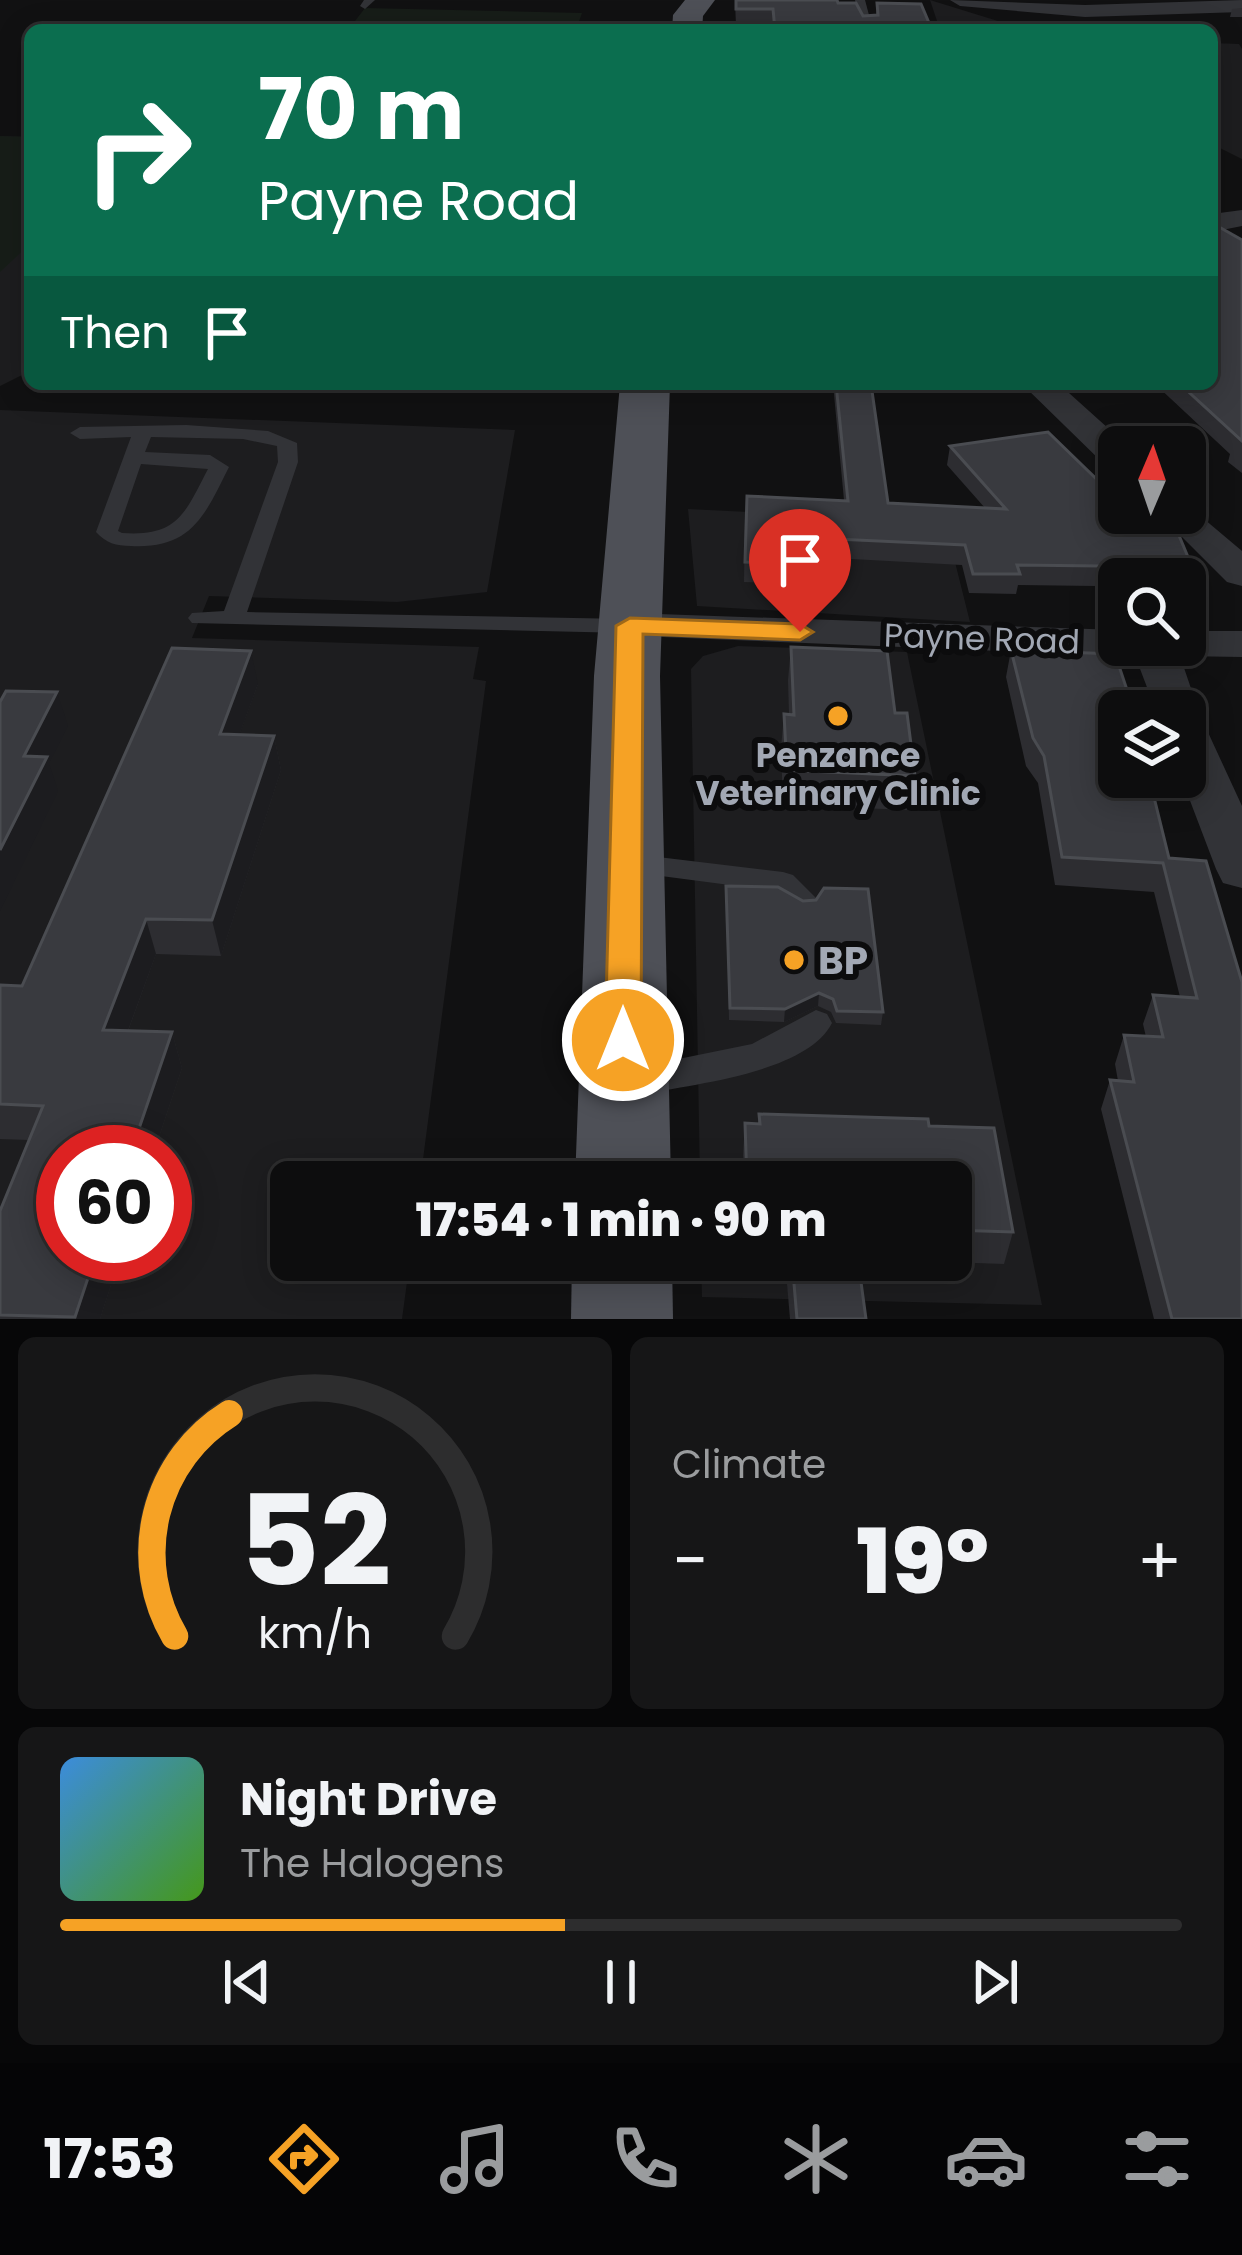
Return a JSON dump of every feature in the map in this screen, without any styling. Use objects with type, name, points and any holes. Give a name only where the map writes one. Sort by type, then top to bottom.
[{"type":"main road","points":[[622,1161],[630,626],[645,390]]},
{"type":"main road","points":[[622,1281],[622,1319]]},
{"type":"street","points":[[957,0],[1049,10],[1242,6]]},
{"type":"street","points":[[957,0],[1023,24]]},
{"type":"street","points":[[1046,390],[1098,438]]},
{"type":"street","points":[[1200,534],[1242,573]]},
{"type":"street","name":"Payne Road","points":[[630,626],[1098,642]]},
{"type":"street","points":[[1206,644],[1242,644]]},
{"type":"street","points":[[1206,779],[1242,869]]},
{"type":"lane","points":[[80,433],[266,437],[287,443],[290,450],[233,618]]},
{"type":"lane","points":[[136,458],[210,461],[219,467],[175,536],[164,541],[115,539],[107,532],[142,434]]},
{"type":"lane","points":[[200,618],[630,626]]},
{"type":"lane","points":[[624,862],[783,882],[803,900]]},
{"type":"lane","points":[[623,1084],[760,1055],[796,1042],[816,1023]]},
{"type":"shaded area","points":[[930,0],[1008,24],[938,24]]},
{"type":"shaded area","points":[[365,8],[582,13],[578,24],[353,24]]},
{"type":"shaded area","points":[[1218,43],[1239,44],[1242,49],[1242,159],[1218,147]]},
{"type":"shaded area","points":[[0,136],[24,137],[24,374],[0,386]]},
{"type":"shaded area","points":[[0,136],[24,137],[24,250],[0,272]]},
{"type":"shaded area","points":[[0,410],[515,430],[487,592],[397,602],[209,596],[192,638],[479,647],[473,679],[486,681],[423,1161],[270,1161],[270,1281],[407,1281],[402,1319],[0,1319]]},
{"type":"shaded area","points":[[688,509],[945,522],[970,622],[697,606]]},
{"type":"shaded area","points":[[738,646],[907,652],[1042,1305],[702,1297],[702,1281],[972,1281],[972,1161],[700,1161],[691,669],[703,656]]},
{"type":"building","points":[[736,0],[837,0],[856,3],[863,16],[878,15],[877,3],[921,4],[929,24],[774,24],[773,9],[736,9]]},
{"type":"building","points":[[1218,226],[1242,240],[1242,441],[1187,390],[1218,390]]},
{"type":"building","points":[[837,390],[872,390],[888,503],[1006,509],[950,446],[1048,432],[1098,481],[1098,534],[1178,534],[1188,558],[1098,558],[1098,566],[1017,565],[1020,574],[973,574],[965,545],[814,538],[815,565],[745,562],[747,496],[848,501]]},
{"type":"building","name":"Penzance Veterinary Clinic","points":[[791,647],[887,651],[895,713],[907,713],[915,776],[787,770],[784,714],[794,715]]},
{"type":"building","points":[[172,648],[251,651],[220,734],[274,736],[212,920],[146,919],[103,1030],[172,1032],[140,1125],[36,1125],[36,1281],[87,1281],[75,1317],[0,1315],[0,1211],[43,1106],[0,1104],[0,985],[22,986]]},
{"type":"building","points":[[1011,650],[1098,653],[1098,666],[1119,666],[1127,690],[1098,690],[1098,798],[1154,798],[1169,858],[1206,861],[1242,982],[1242,1319],[1172,1319],[1110,1080],[1134,1082],[1124,1035],[1163,1037],[1153,995],[1197,998],[1163,863],[1062,857],[1044,756],[1033,738]]},
{"type":"building","points":[[6,691],[57,692],[24,756],[47,757],[0,850],[0,702]]},
{"type":"building","points":[[726,886],[778,887],[803,901],[816,900],[824,888],[868,889],[883,1012],[837,1011],[833,999],[819,993],[785,1009],[730,1008]]},
{"type":"building","points":[[759,1114],[928,1119],[929,1126],[994,1128],[1013,1232],[972,1231],[972,1161],[746,1161],[745,1123],[760,1124]]},
{"type":"building","points":[[794,1281],[861,1281],[866,1319],[797,1319]]},
{"type":"place","name":"Penzance Veterinary Clinic","points":[[838,716]]},
{"type":"place","name":"BP","points":[[794,960]]},
{"type":"route","points":[[623,1040],[630,626],[800,632]]}]
